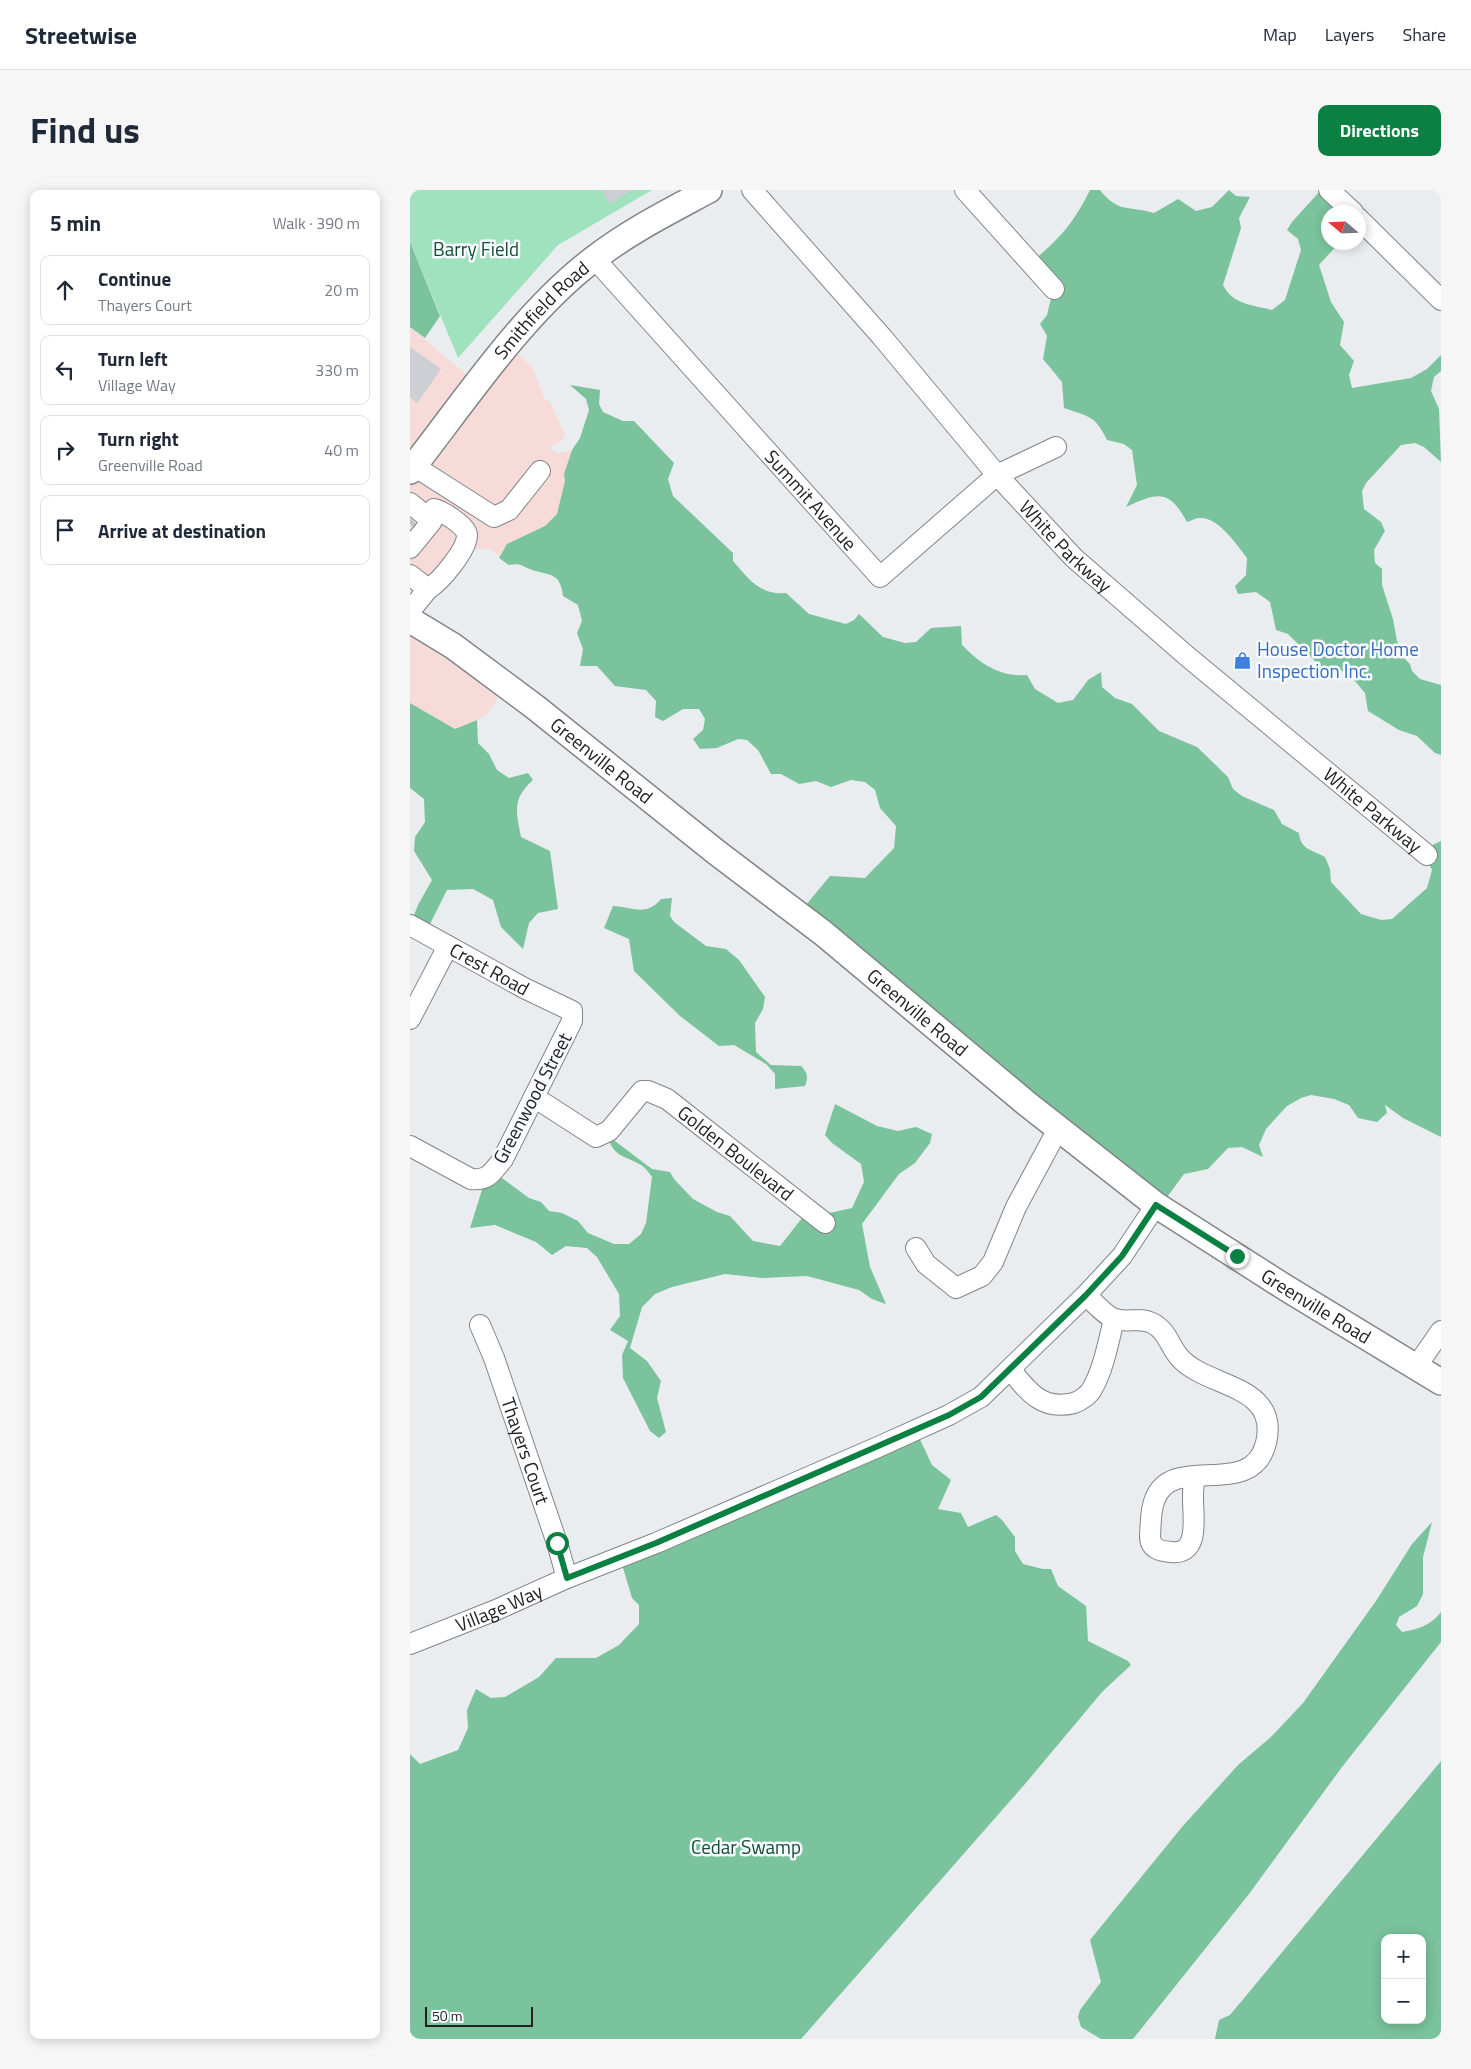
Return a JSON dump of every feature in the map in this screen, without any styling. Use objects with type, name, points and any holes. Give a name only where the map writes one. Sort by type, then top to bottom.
[{"type":"main road","name":"Smithfield Road","points":[[414,459],[532,317],[560,289],[594,258],[644,225],[709,190]]},
{"type":"main road","name":"Greenville Road","points":[[410,620],[454,646],[535,707],[716,852],[823,933],[1058,1129],[1156,1205],[1286,1288],[1441,1382]]},
{"type":"street","name":"White Parkway","points":[[752,190],[882,337],[997,475],[1081,564],[1188,657],[1427,855]]},
{"type":"street","points":[[965,190],[1054,289]]},
{"type":"street","points":[[1329,190],[1345,205]]},
{"type":"street","points":[[1366,226],[1441,300]]},
{"type":"street","name":"Summit Avenue","points":[[594,258],[880,577],[997,475],[1056,447]]},
{"type":"street","points":[[414,459],[494,517],[509,510],[540,471]]},
{"type":"street","points":[[410,611],[461,552],[467,536],[466,530],[443,512],[434,509],[418,513]]},
{"type":"street","points":[[410,548],[432,521],[418,513]]},
{"type":"street","points":[[410,576],[428,589]]},
{"type":"street","name":"Crest Road","points":[[410,925],[524,988],[572,1011]]},
{"type":"street","points":[[410,1019],[448,946]]},
{"type":"street","name":"Greenwood Street","points":[[410,1146],[471,1179],[483,1180],[489,1176],[503,1159],[572,1021],[572,1011]]},
{"type":"street","name":"Golden Boulevard","points":[[534,1097],[596,1137],[609,1131],[642,1091],[648,1091],[667,1099],[825,1223]]},
{"type":"street","points":[[916,1248],[926,1264],[956,1288],[982,1276],[993,1262],[1016,1207],[1058,1129]]},
{"type":"street","name":"Village Way","points":[[410,1644],[664,1539],[949,1415],[981,1397],[1011,1370],[1086,1295],[1122,1256],[1156,1205]]},
{"type":"street","points":[[1086,1295],[1114,1319],[1150,1322],[1166,1334],[1180,1358],[1198,1370],[1249,1394],[1264,1413],[1268,1428],[1266,1444],[1259,1458],[1245,1470],[1227,1475],[1195,1476]]},
{"type":"street","points":[[1011,1370],[1036,1398],[1048,1404],[1063,1405],[1079,1401],[1092,1391],[1110,1338],[1114,1319]]},
{"type":"street","name":"Thayers Court","points":[[480,1324],[494,1358],[557,1543],[567,1578]]},
{"type":"street","points":[[1416,1367],[1441,1331]]},
{"type":"shaded area","points":[[410,327],[475,382],[508,344],[533,368],[544,398],[550,402],[565,434],[562,440],[549,448],[557,453],[572,450],[564,474],[565,481],[557,514],[545,526],[507,544],[500,556],[489,549],[476,549],[465,553],[421,613],[505,687],[486,716],[455,729],[410,703]]},
{"type":"green space","name":"Barry Field","points":[[410,190],[652,190],[558,245],[458,358],[410,242]]},
{"type":"green space","points":[[1090,190],[1100,190],[1113,203],[1124,208],[1154,213],[1178,199],[1196,211],[1212,207],[1229,190],[1236,196],[1250,197],[1239,218],[1241,228],[1223,285],[1237,300],[1272,310],[1285,300],[1301,250],[1298,239],[1287,230],[1292,222],[1321,190],[1341,205],[1321,205],[1321,250],[1333,250],[1319,265],[1331,302],[1344,322],[1340,345],[1354,361],[1349,375],[1352,388],[1411,378],[1427,369],[1441,355],[1441,371],[1434,377],[1431,391],[1439,409],[1441,462],[1424,447],[1415,443],[1401,445],[1366,483],[1362,491],[1364,509],[1381,522],[1385,531],[1374,550],[1375,563],[1382,569],[1382,585],[1393,619],[1397,641],[1404,658],[1410,664],[1412,671],[1420,679],[1441,685],[1441,755],[1435,753],[1417,736],[1399,730],[1368,711],[1365,693],[1350,675],[1338,669],[1322,668],[1288,634],[1276,630],[1270,602],[1256,592],[1238,594],[1235,586],[1246,575],[1247,558],[1220,526],[1206,519],[1197,518],[1187,522],[1181,511],[1162,496],[1146,498],[1126,507],[1137,485],[1132,450],[1124,444],[1107,440],[1095,421],[1085,415],[1064,408],[1062,382],[1043,359],[1047,336],[1040,324],[1047,315],[1053,290],[1032,262],[1066,229]]},
{"type":"green space","points":[[410,242],[440,316],[425,338],[410,327]]},
{"type":"green space","points":[[570,385],[600,390],[599,404],[603,412],[623,421],[634,421],[674,463],[668,479],[673,496],[733,553],[733,561],[755,584],[769,591],[786,593],[809,614],[846,624],[854,620],[859,614],[883,637],[905,643],[916,642],[931,628],[961,626],[962,645],[976,658],[991,668],[1008,674],[1027,675],[1035,689],[1058,703],[1073,700],[1088,680],[1101,672],[1102,687],[1115,698],[1132,704],[1159,731],[1197,747],[1228,777],[1233,789],[1242,796],[1274,810],[1282,824],[1299,833],[1304,846],[1325,857],[1330,869],[1331,882],[1361,914],[1381,920],[1392,919],[1427,888],[1432,870],[1422,850],[1441,841],[1441,1137],[1403,1118],[1385,1105],[1387,1113],[1377,1122],[1358,1118],[1349,1105],[1334,1099],[1311,1095],[1287,1106],[1266,1129],[1259,1145],[1263,1157],[1242,1147],[1228,1148],[1208,1169],[1184,1174],[1165,1200],[800,912],[830,876],[865,878],[894,848],[896,826],[880,808],[875,790],[865,782],[851,780],[831,787],[816,781],[799,784],[781,774],[771,774],[758,750],[747,740],[738,739],[717,748],[700,749],[693,739],[703,730],[705,719],[699,709],[683,709],[663,721],[655,717],[656,701],[646,690],[615,686],[597,666],[580,666],[583,649],[577,633],[582,621],[578,605],[563,596],[560,583],[554,576],[519,565],[509,565],[499,558],[507,544],[545,526],[557,514],[565,481],[564,474],[572,450],[580,438],[589,410],[586,399]]},
{"type":"green space","points":[[410,703],[455,729],[477,720],[478,743],[489,754],[497,770],[509,778],[528,773],[533,780],[522,793],[517,806],[519,828],[521,837],[550,851],[558,909],[538,913],[529,923],[523,949],[501,927],[493,900],[473,889],[447,890],[425,934],[410,925],[418,905],[432,880],[414,851],[415,837],[425,822],[424,799],[410,788]]},
{"type":"green space","points":[[672,898],[670,916],[674,922],[706,946],[726,949],[739,960],[765,997],[763,1009],[755,1023],[756,1052],[771,1065],[801,1066],[807,1075],[805,1086],[775,1089],[775,1074],[766,1064],[734,1045],[719,1046],[680,1016],[634,971],[629,939],[604,928],[613,906],[639,910],[650,908],[661,899]]},
{"type":"green space","points":[[835,1104],[877,1126],[898,1131],[916,1127],[932,1134],[930,1143],[915,1163],[899,1174],[862,1224],[870,1267],[886,1304],[872,1299],[859,1290],[807,1276],[762,1278],[725,1274],[672,1287],[655,1294],[642,1307],[630,1348],[647,1361],[661,1381],[657,1398],[666,1432],[659,1438],[650,1431],[623,1378],[622,1355],[628,1341],[610,1330],[620,1316],[619,1294],[597,1257],[587,1248],[566,1246],[552,1255],[536,1242],[495,1225],[470,1228],[487,1174],[491,1170],[529,1198],[541,1202],[549,1211],[562,1213],[578,1221],[588,1233],[614,1244],[629,1244],[641,1234],[646,1223],[652,1177],[643,1166],[616,1152],[607,1135],[652,1169],[670,1172],[693,1199],[717,1212],[730,1216],[753,1241],[780,1246],[806,1213],[816,1216],[852,1208],[864,1182],[861,1164],[832,1143],[825,1135]]},
{"type":"green space","name":"Cedar Swamp","points":[[917,1433],[932,1465],[951,1480],[938,1509],[961,1513],[968,1527],[996,1515],[1015,1537],[1015,1551],[1023,1564],[1051,1569],[1058,1586],[1086,1606],[1088,1641],[1128,1661],[1131,1665],[1102,1692],[1025,1784],[801,2039],[410,2039],[410,1754],[420,1764],[458,1750],[468,1728],[467,1710],[476,1689],[491,1698],[505,1697],[539,1677],[556,1658],[596,1658],[619,1645],[639,1624],[639,1605],[632,1598],[621,1561]]},
{"type":"green space","points":[[1432,1522],[1423,1557],[1423,1594],[1417,1606],[1399,1617],[1396,1625],[1402,1632],[1413,1630],[1428,1624],[1441,1612],[1441,1642],[1342,1767],[1249,1894],[1133,2039],[1101,2039],[1081,2027],[1078,2017],[1080,2010],[1101,1982],[1090,1940],[1182,1827],[1238,1765],[1271,1737],[1303,1703],[1376,1601],[1412,1544]]},
{"type":"green space","points":[[1441,1761],[1441,2039],[1215,2039],[1219,2020],[1230,2015]]},
{"type":"building","points":[[601,190],[632,190],[610,204]]},
{"type":"building","points":[[410,347],[441,369],[417,403],[410,397]]},
{"type":"tunnel","points":[[410,524],[413,521]]},
{"type":"place","name":"House Doctor Home Inspection Inc.","points":[[1243,660]]},
{"type":"route","points":[[557,1543],[567,1578],[656,1543],[878,1447],[949,1415],[981,1397],[1011,1370],[1122,1256],[1156,1205],[1237,1256]]}]
